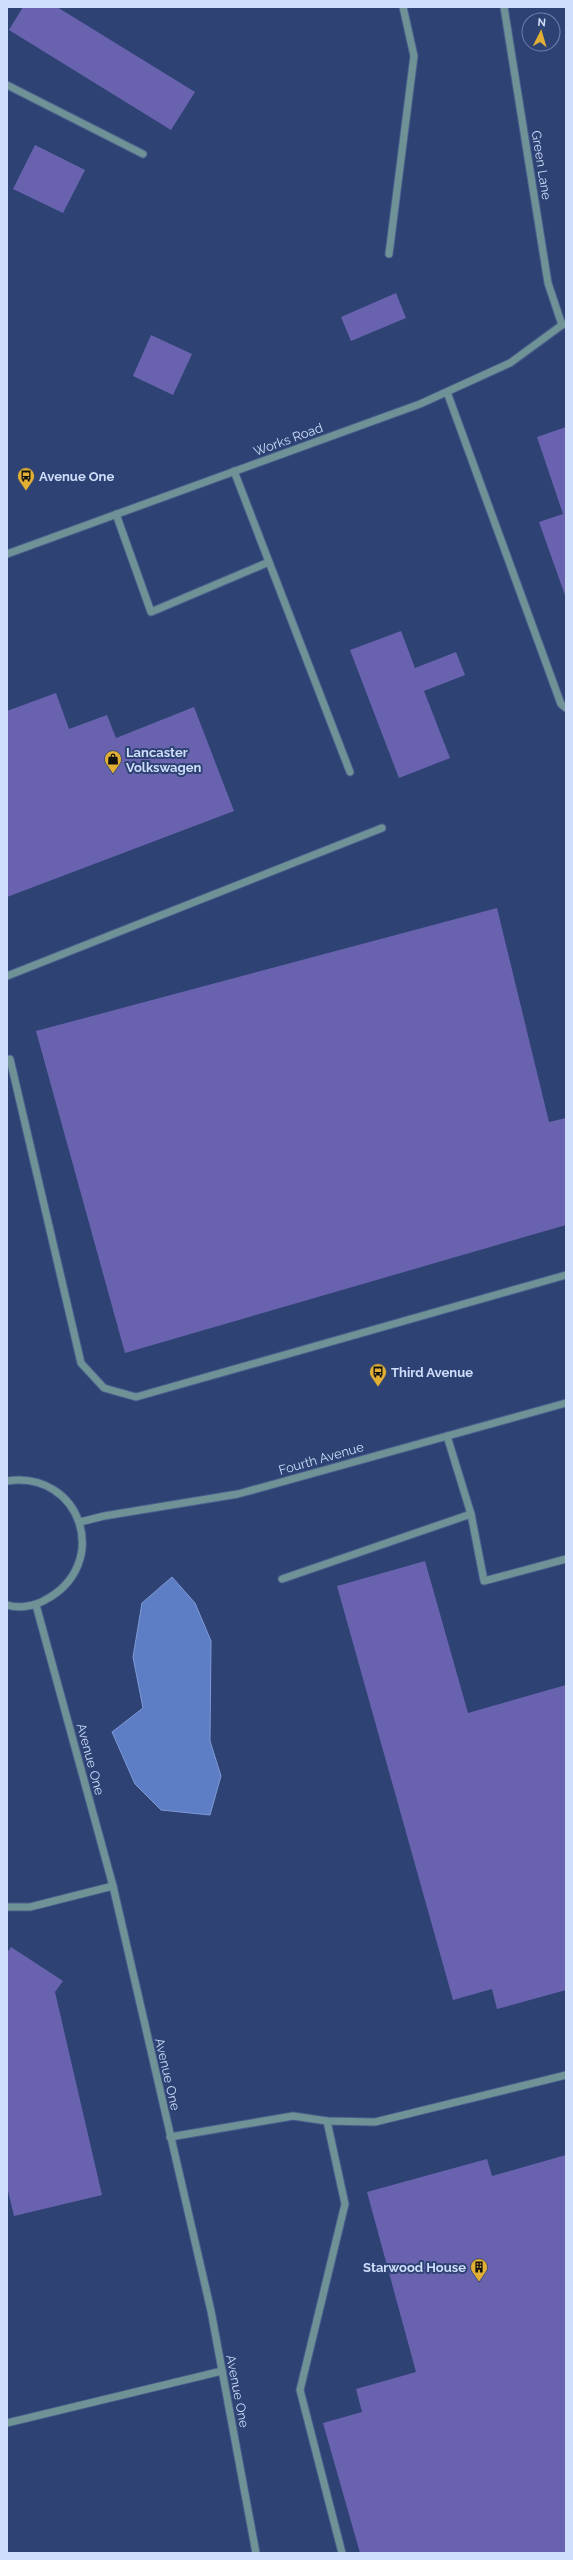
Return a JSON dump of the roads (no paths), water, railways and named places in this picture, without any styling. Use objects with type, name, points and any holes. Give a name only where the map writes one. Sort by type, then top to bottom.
[{"type":"street","points":[[389,254],[414,56],[403,7]]},
{"type":"street","name":"Green Lane","points":[[504,7],[548,283],[564,324]]},
{"type":"street","points":[[7,85],[143,154]]},
{"type":"street","name":"Works Road","points":[[7,554],[420,404],[510,363],[564,324]]},
{"type":"street","points":[[446,392],[561,704],[566,708]]},
{"type":"street","points":[[234,471],[350,772]]},
{"type":"street","points":[[116,514],[151,612],[269,562]]},
{"type":"street","points":[[7,976],[382,828]]},
{"type":"street","points":[[10,1059],[81,1363],[104,1388],[136,1397],[566,1275]]},
{"type":"street","name":"Fourth Avenue","points":[[80,1522],[104,1516],[238,1494],[566,1403]]},
{"type":"street","points":[[448,1436],[470,1514],[484,1581],[566,1559]]},
{"type":"street","points":[[7,1481],[21,1479],[46,1484],[67,1500],[80,1522],[83,1548],[76,1572],[59,1593],[36,1605],[7,1606]]},
{"type":"street","points":[[282,1579],[470,1514]]},
{"type":"street","name":"Avenue One","points":[[36,1605],[113,1886],[222,2371],[256,2553]]},
{"type":"street","points":[[7,1907],[30,1907],[113,1886]]},
{"type":"street","points":[[170,2138],[293,2116],[327,2121],[375,2122],[566,2075]]},
{"type":"street","points":[[327,2121],[344,2204],[300,2390],[342,2553]]},
{"type":"street","points":[[7,2423],[222,2371]]},
{"type":"water","points":[[172,1577],[195,1603],[211,1641],[210,1741],[221,1776],[210,1815],[161,1810],[135,1784],[112,1732],[143,1708],[133,1657],[142,1603]]},
{"type":"place","name":"Avenue One","points":[[26,491]]},
{"type":"place","name":"Lancaster Volkswagen","points":[[113,774]]},
{"type":"place","name":"Third Avenue","points":[[378,1387]]},
{"type":"place","name":"Starwood House","points":[[479,2282]]}]
